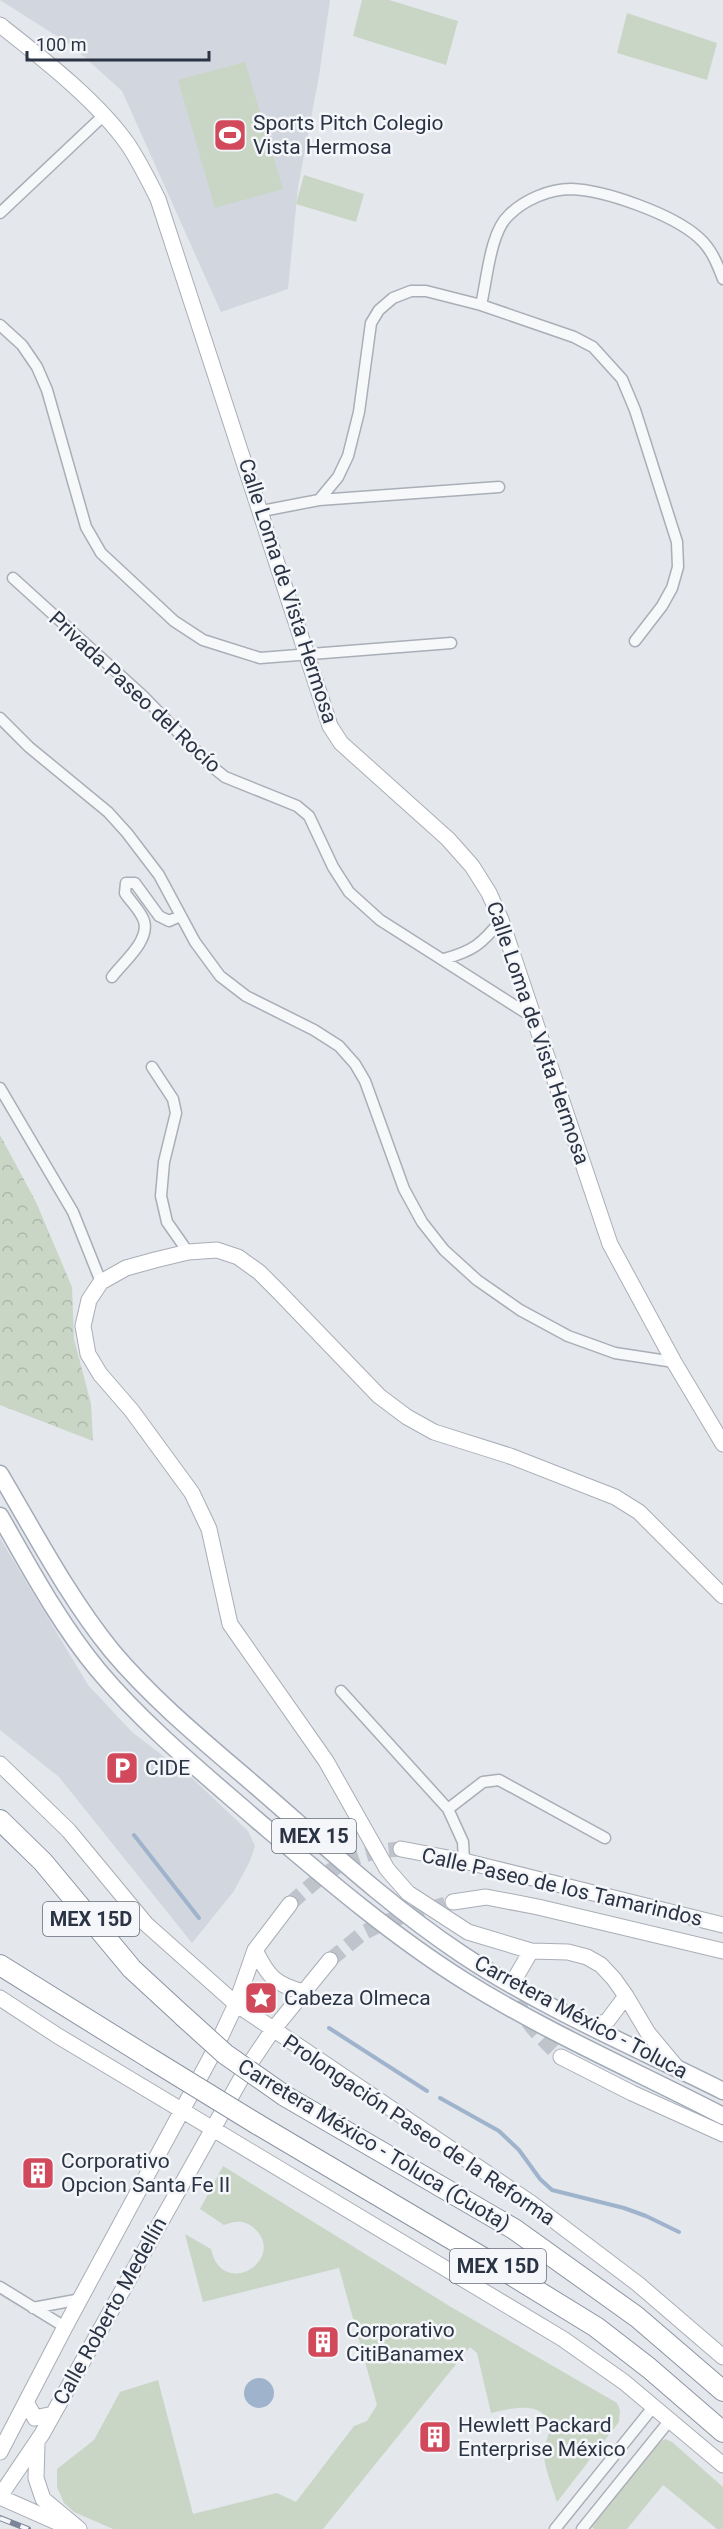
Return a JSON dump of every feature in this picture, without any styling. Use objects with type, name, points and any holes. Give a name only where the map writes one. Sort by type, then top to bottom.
[{"type":"highway","name":"Carretera México - Toluca (Cuota)","points":[[0,1820],[43,1862],[132,1969],[225,2054],[285,2096],[514,2229],[637,2317],[723,2391]]},
{"type":"highway","name":"Carretera México - Toluca (Cuota)","points":[[0,1965],[257,2124],[528,2284],[596,2327],[649,2368],[723,2432]]},
{"type":"main road","name":"Carretera México - Toluca","points":[[0,1474],[72,1595],[110,1649],[137,1680],[216,1752],[389,1900],[460,1953],[538,2000],[723,2091]]},
{"type":"main road","name":"Carretera México - Toluca","points":[[0,1516],[53,1606],[98,1670],[126,1701],[189,1761],[330,1882],[395,1934],[462,1980],[535,2022],[723,2116]]},
{"type":"street","name":"Calle Loma de Vista Hermosa","points":[[0,25],[53,66],[128,144],[143,168],[158,199],[262,511],[330,726],[341,743],[448,839],[472,866],[489,893],[501,920],[610,1244],[674,1362],[723,1444]]},
{"type":"street","points":[[0,213],[103,116]]},
{"type":"street","points":[[481,305],[497,232],[508,216],[525,203],[546,193],[571,189],[624,199],[664,217],[698,237],[715,258],[723,279]]},
{"type":"street","points":[[319,500],[338,477],[348,456],[359,412],[371,323],[379,310],[393,298],[411,291],[426,291],[481,305],[574,337],[593,347],[622,379],[635,410],[677,542],[678,567],[672,588],[662,606],[636,641]]},
{"type":"street","points":[[0,325],[22,345],[37,367],[47,390],[86,527],[101,553],[174,621],[203,640],[260,658],[451,643]]},
{"type":"street","points":[[262,511],[319,500],[500,488]]},
{"type":"street","name":"Privada Paseo del Rocío","points":[[13,578],[143,696],[210,765],[225,777],[297,806],[309,816],[333,867],[349,892],[381,920],[534,1018]]},
{"type":"street","points":[[0,718],[29,747],[108,812],[127,833],[159,875],[195,942],[220,976],[246,996],[314,1030],[339,1046],[355,1064],[365,1082],[404,1189],[422,1222],[452,1257],[477,1280],[520,1310],[568,1336],[615,1353],[674,1362]]},
{"type":"street","points":[[112,977],[143,939],[145,930],[143,919],[124,894],[126,883],[135,883],[159,916],[169,921],[180,916]]},
{"type":"street","points":[[444,959],[468,953],[484,942],[501,920]]},
{"type":"street","points":[[152,1067],[173,1099],[176,1113],[164,1162],[161,1196],[167,1222],[188,1252]]},
{"type":"street","points":[[0,1088],[74,1212],[101,1282]]},
{"type":"street","points":[[678,2068],[648,2033],[614,1978],[601,1965],[587,1957],[568,1952],[531,1951],[468,1932],[441,1917],[408,1893],[387,1869],[326,1761],[230,1623],[208,1529],[192,1493],[132,1411],[100,1374],[88,1354],[83,1326],[89,1300],[101,1282],[126,1268],[188,1252],[217,1250],[238,1257],[259,1272],[379,1396],[407,1417],[434,1432],[510,1455],[615,1497],[639,1512],[723,1596]]},
{"type":"street","points":[[341,1691],[448,1809],[463,1842],[464,1861]]},
{"type":"street","name":"Prolongación Paseo de la Reforma","points":[[0,1764],[69,1831],[146,1923],[236,2004],[272,2031],[531,2203],[638,2284],[723,2357]]},
{"type":"street","points":[[448,1809],[483,1782],[499,1780],[605,1838]]},
{"type":"street","name":"Calle Paseo de los Tamarindos","points":[[401,1849],[464,1861],[723,1924]]},
{"type":"street","name":"Calle Paseo de los Tamarindos","points":[[453,1902],[486,1897],[538,1907],[723,1951]]},
{"type":"street","points":[[236,2004],[255,1950],[290,1904]]},
{"type":"street","points":[[255,1950],[273,1979],[285,1987],[303,1992]]},
{"type":"street","points":[[517,1975],[531,1951]]},
{"type":"street","points":[[272,2031],[330,1960]]},
{"type":"street","points":[[594,2028],[608,2019],[626,1996]]},
{"type":"street","points":[[0,1998],[58,2036],[544,2326],[602,2365],[723,2465]]},
{"type":"street","name":"Calle Roberto Medellín","points":[[2,2444],[184,2111],[236,2004]]},
{"type":"street","name":"Calle Roberto Medellín","points":[[0,2497],[37,2443],[212,2127],[272,2031]]},
{"type":"street","points":[[561,2057],[632,2093],[723,2133]]},
{"type":"street","points":[[0,2287],[65,2327]]},
{"type":"street","points":[[33,2308],[81,2299]]},
{"type":"street","points":[[26,2402],[35,2418],[53,2414]]},
{"type":"street","points":[[555,2529],[654,2406]]},
{"type":"street","points":[[582,2529],[670,2420]]},
{"type":"street","points":[[37,2443],[36,2478],[42,2499],[79,2529]]},
{"type":"street","points":[[0,2497],[72,2529]]},
{"type":"shaded area","points":[[0,0],[330,0],[319,76],[298,187],[288,289],[221,312],[122,91],[71,45]]},
{"type":"shaded area","points":[[0,1538],[88,1685],[132,1732],[192,1778],[248,1831],[255,1846],[250,1861],[234,1891],[192,1943],[59,1777],[0,1730]]},
{"type":"green space","points":[[362,0],[389,0],[458,21],[446,65],[353,36]]},
{"type":"green space","points":[[627,13],[717,43],[707,80],[617,53]]},
{"type":"green space","name":"Sports Pitch Colegio Vista Hermosa","points":[[245,62],[283,189],[215,208],[178,80]]},
{"type":"green space","points":[[304,175],[364,194],[356,222],[296,204]]},
{"type":"green space","points":[[0,1135],[36,1202],[72,1287],[74,1339],[91,1404],[93,1441],[0,1405]]},
{"type":"green space","points":[[223,2166],[451,2307],[617,2403],[620,2410],[619,2422],[557,2502],[544,2457],[549,2432],[547,2419],[535,2409],[526,2408],[491,2413],[477,2353],[470,2347],[323,2529],[113,2529],[74,2512],[64,2503],[57,2487],[57,2469],[94,2440],[120,2392],[158,2380],[193,2514],[277,2493],[296,2502],[354,2426],[367,2421],[377,2405],[339,2268],[203,2302],[185,2234],[211,2249],[217,2264],[227,2272],[238,2273],[249,2270],[258,2262],[263,2252],[263,2241],[252,2226],[240,2222],[224,2225],[200,2209]]},
{"type":"green space","points":[[665,2439],[672,2442],[723,2487],[723,2529],[717,2529],[663,2485],[627,2529],[594,2529],[592,2527],[658,2443]]},
{"type":"water","points":[[259,2378],[270,2382],[274,2393],[270,2404],[259,2408],[248,2404],[244,2393],[248,2382]]},
{"type":"waterway","points":[[134,1835],[199,1918]]},
{"type":"waterway","points":[[329,2028],[427,2091]]},
{"type":"waterway","points":[[440,2098],[499,2131],[519,2150],[540,2179],[552,2190],[624,2208],[679,2232]]},
{"type":"tunnel","points":[[290,1904],[316,1881],[340,1865],[367,1854],[401,1849]]},
{"type":"tunnel","points":[[330,1960],[363,1933],[388,1921],[453,1902]]},
{"type":"tunnel","points":[[517,1978],[516,1990],[522,2012],[535,2031],[561,2057]]},
{"type":"railway","points":[[0,2518],[28,2529]]},
{"type":"place","name":"Sports Pitch Colegio Vista Hermosa","points":[[230,135]]},
{"type":"place","name":"CIDE","points":[[122,1768]]},
{"type":"place","name":"Cabeza Olmeca","points":[[261,1998]]},
{"type":"place","name":"Corporativo Opcion Santa Fe II","points":[[38,2173]]},
{"type":"place","name":"Corporativo CitiBanamex","points":[[323,2342]]},
{"type":"place","name":"Hewlett Packard Enterprise México","points":[[435,2437]]}]
